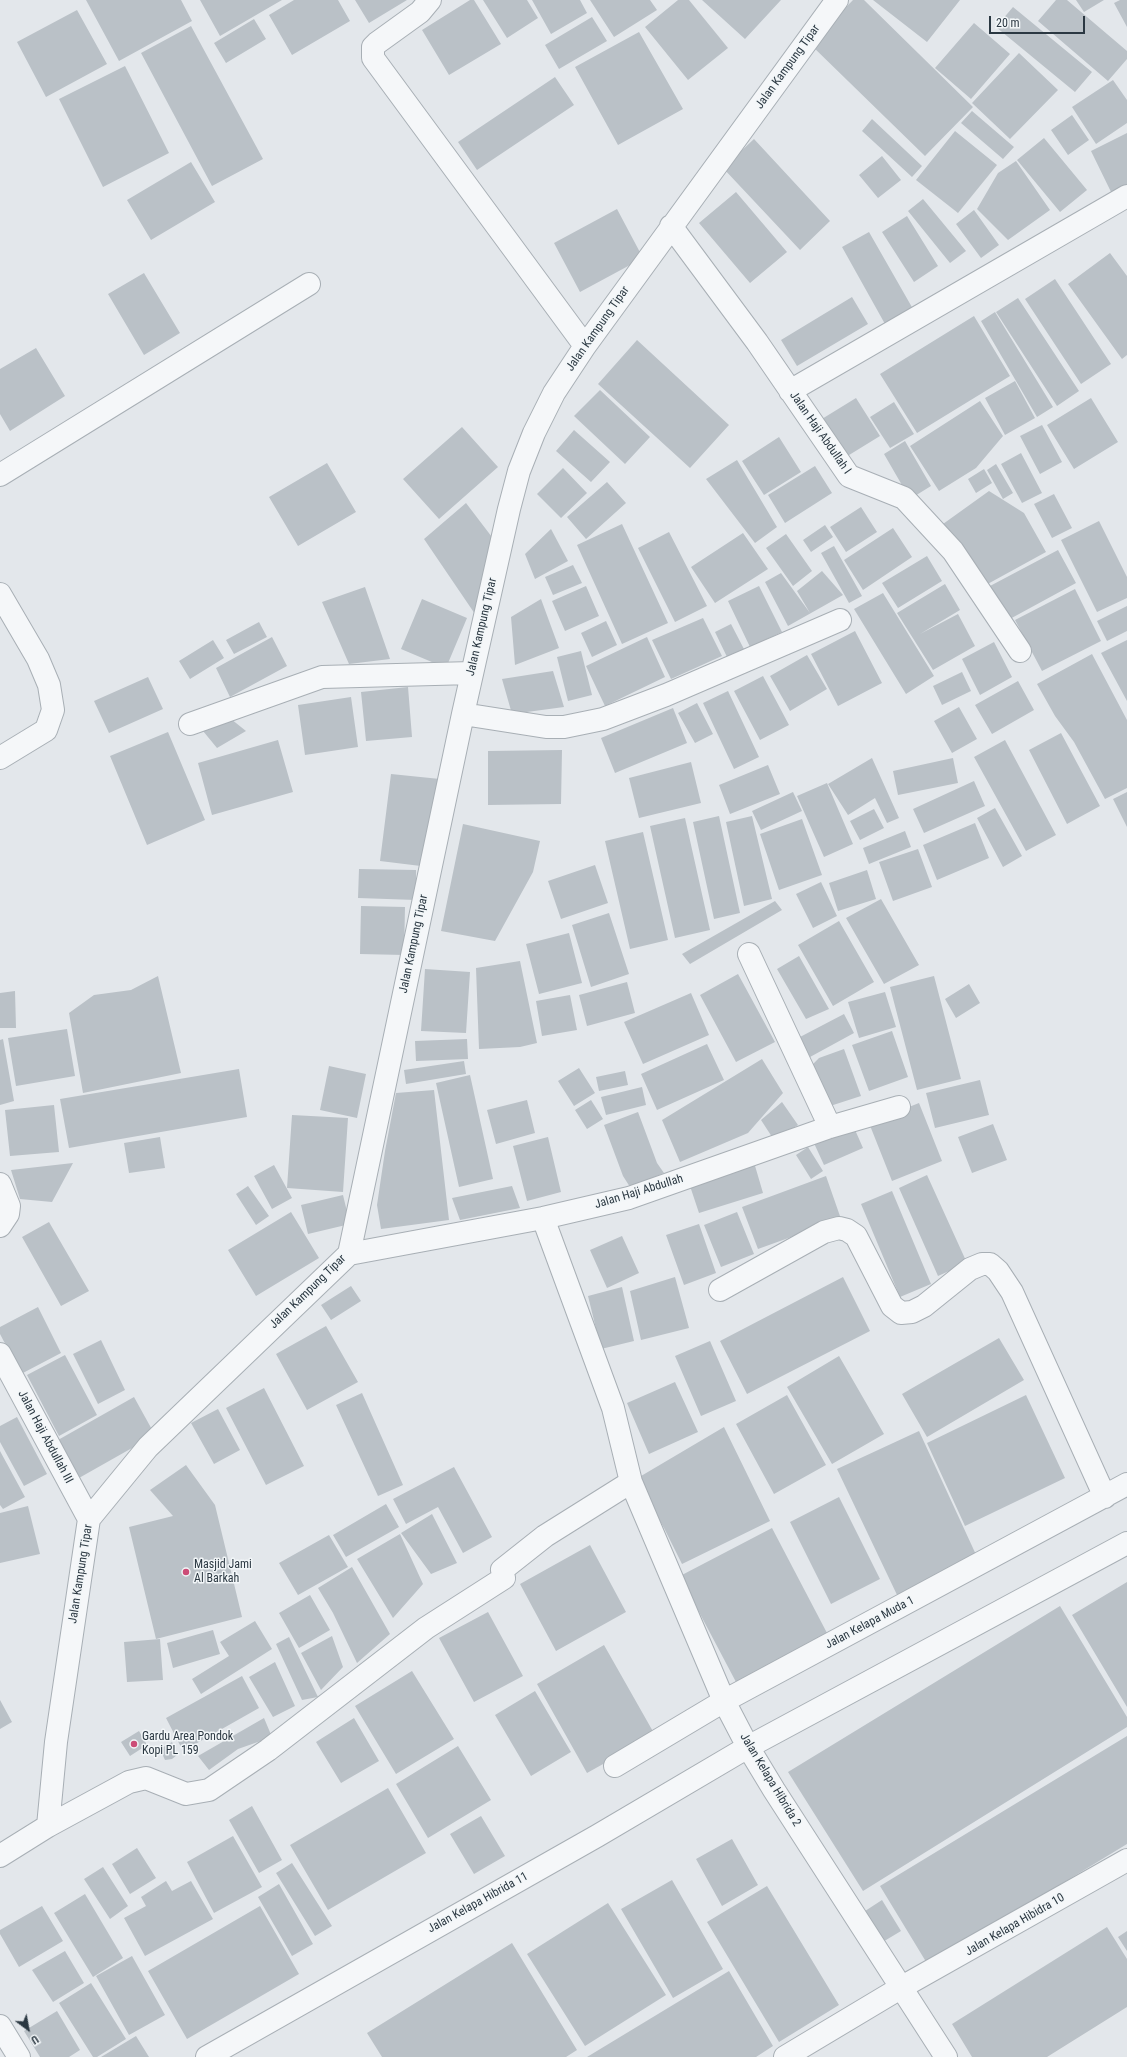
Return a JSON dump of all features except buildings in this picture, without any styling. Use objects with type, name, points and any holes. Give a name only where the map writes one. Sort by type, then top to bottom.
[{"type":"street","points":[[430,0],[420,12],[377,43],[374,47],[373,58],[585,346]]},
{"type":"street","name":"Jalan Kampung Tipar","points":[[48,1826],[56,1742],[89,1519],[148,1446],[349,1254],[472,673],[509,509],[519,471],[534,433],[554,393],[585,346],[837,0]]},
{"type":"street","points":[[790,391],[1127,196]]},
{"type":"street","name":"Jalan Haji Abdullah I","points":[[671,226],[757,342],[849,476],[904,498],[953,551],[1020,651]]},
{"type":"street","points":[[0,475],[309,284]]},
{"type":"street","points":[[0,594],[38,659],[49,685],[53,710],[46,730],[0,758]]},
{"type":"street","points":[[463,714],[546,727],[564,727],[603,719],[666,696],[840,620]]},
{"type":"street","points":[[190,724],[322,677],[472,673]]},
{"type":"street","points":[[749,954],[830,1128]]},
{"type":"street","name":"Jalan Haji Abdullah","points":[[349,1254],[543,1218],[629,1198],[830,1128],[899,1107]]},
{"type":"street","points":[[0,1184],[9,1206],[8,1214],[0,1226]]},
{"type":"street","name":"Jalan Kelapa Hibrida 2","points":[[543,1218],[613,1408],[631,1482],[724,1702],[748,1747],[946,2057]]},
{"type":"street","points":[[720,1290],[824,1232],[839,1228],[847,1230],[856,1236],[892,1306],[901,1313],[912,1312],[924,1306],[970,1269],[982,1264],[990,1264],[998,1271],[1012,1292],[1105,1497]]},
{"type":"street","name":"Jalan Haji Abdullah III","points":[[0,1354],[89,1519]]},
{"type":"street","points":[[0,1856],[48,1826],[129,1782],[146,1778],[186,1794],[209,1790],[268,1750],[426,1628],[504,1578],[502,1570],[545,1536],[631,1482]]},
{"type":"street","name":"Jalan Kelapa Muda 1","points":[[615,1766],[724,1702],[1127,1484]]},
{"type":"street","points":[[748,1747],[1127,1543]]},
{"type":"street","name":"Jalan Kelapa Hibrida 11","points":[[207,2057],[590,1840],[748,1747]]},
{"type":"street","name":"Jalan Kelapa Hibidra 10","points":[[785,2057],[902,1987],[1127,1860]]},
{"type":"street","points":[[0,2026],[19,2057]]},
{"type":"place","name":"Masjid Jami Al Barkah","points":[[186,1572]]},
{"type":"place","name":"Gardu Area Pondok Kopi PL 159","points":[[134,1744]]}]
